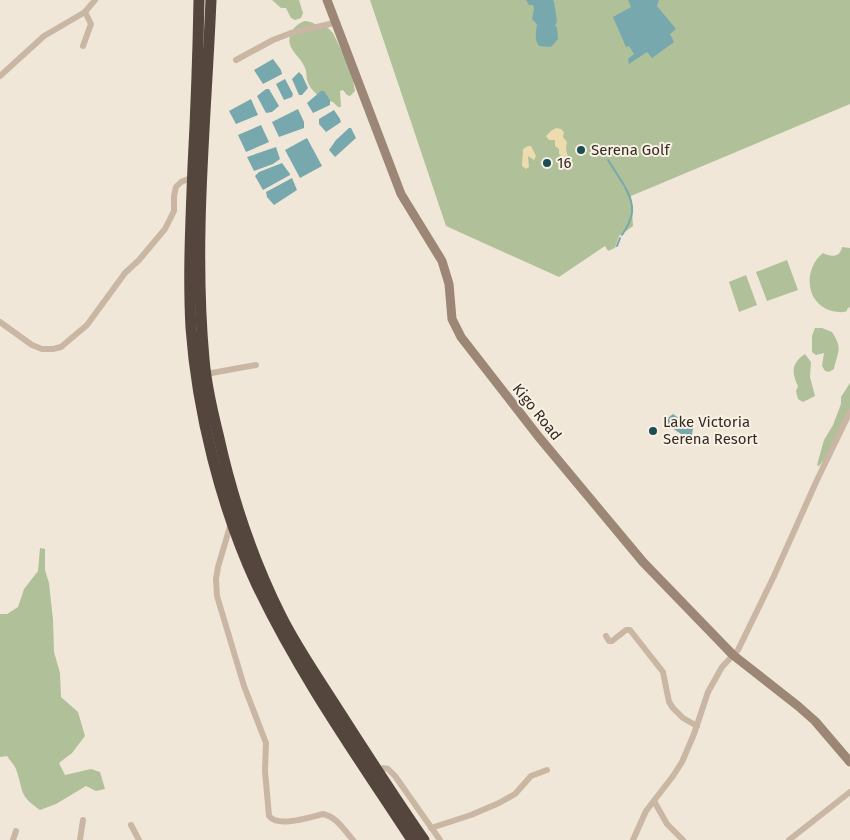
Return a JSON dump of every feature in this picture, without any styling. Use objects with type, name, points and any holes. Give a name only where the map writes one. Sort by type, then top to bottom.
[{"type":"highway","points":[[199,0],[189,236],[193,347],[209,441],[232,522],[256,584],[293,655],[330,716],[412,840]]},
{"type":"highway","points":[[211,0],[201,179],[200,304],[206,374],[226,473],[246,536],[282,618],[378,771],[424,840]]},
{"type":"street","points":[[0,76],[44,36],[86,12],[95,0]]},
{"type":"street","name":"Kigo Road","points":[[326,0],[401,194],[444,266],[452,319],[461,337],[620,536],[733,655],[798,706],[850,762]]},
{"type":"street","points":[[83,46],[91,24],[86,12]]},
{"type":"street","points":[[236,60],[291,33],[334,23]]},
{"type":"street","points":[[0,322],[32,345],[42,349],[61,347],[87,325],[125,273],[166,229],[174,211],[176,187],[181,182],[193,177]]},
{"type":"street","points":[[206,374],[221,373],[256,365]]},
{"type":"street","points":[[633,840],[646,811],[682,762],[697,726],[708,692],[715,679],[738,650],[850,412]]},
{"type":"street","points":[[232,522],[218,567],[216,579],[217,596],[244,686],[266,743],[265,771],[269,816],[274,821],[288,822],[327,814],[335,819],[353,840]]},
{"type":"street","points":[[606,636],[609,641],[612,641],[626,630],[630,630],[663,672],[672,708],[683,718],[697,726]]},
{"type":"street","points":[[378,771],[383,768],[388,769],[440,840]]},
{"type":"street","points":[[431,828],[472,815],[499,803],[515,794],[530,776],[547,770]]},
{"type":"street","points":[[789,840],[850,792]]},
{"type":"street","points":[[654,801],[667,824],[682,840]]},
{"type":"street","points":[[80,840],[84,820]]},
{"type":"street","points":[[130,825],[139,840]]},
{"type":"street","points":[[13,840],[16,831]]},
{"type":"green space","points":[[272,0],[299,0],[303,13],[301,18],[295,20],[291,18],[286,8],[281,8]]},
{"type":"green space","name":"Serena Golf","points":[[370,0],[850,0],[850,104],[631,196],[633,226],[619,236],[615,248],[608,251],[605,246],[559,277],[446,226]]},
{"type":"green space","points":[[305,21],[328,28],[333,33],[351,70],[355,91],[350,96],[343,90],[340,91],[341,107],[321,97],[314,91],[307,80],[303,64],[291,48],[289,39],[292,32],[298,24]]},
{"type":"green space","points":[[842,247],[850,248],[850,307],[847,311],[840,312],[823,307],[816,301],[812,294],[810,277],[812,268],[823,253],[835,256],[841,251]]},
{"type":"green space","points":[[787,260],[798,290],[767,301],[756,272]]},
{"type":"green space","points":[[746,275],[757,305],[739,312],[729,282]]},
{"type":"green space","points":[[815,328],[822,328],[832,332],[838,342],[839,350],[834,369],[829,372],[825,371],[822,366],[824,353],[816,355],[812,352],[812,336]]},
{"type":"green space","points":[[805,354],[811,362],[810,377],[815,396],[803,402],[798,399],[796,391],[798,386],[794,376],[794,368],[797,361]]},
{"type":"green space","points":[[850,383],[850,412],[828,455],[819,466],[817,465],[824,440],[833,425],[841,404],[841,397]]},
{"type":"green space","points":[[40,548],[45,549],[45,570],[49,583],[54,652],[60,673],[61,697],[78,712],[85,736],[72,753],[59,763],[65,775],[91,769],[100,772],[105,789],[96,791],[86,786],[56,804],[40,810],[25,796],[16,769],[7,756],[0,757],[0,614],[7,614],[18,607],[24,589],[38,571]]},
{"type":"sand","points":[[556,128],[564,132],[563,137],[567,142],[566,149],[569,162],[565,166],[561,164],[563,157],[555,146],[555,140],[549,140],[546,136]]},
{"type":"sand","points":[[531,146],[536,156],[534,160],[528,156],[529,167],[526,169],[522,166],[523,149]]},
{"type":"water","points":[[526,0],[553,0],[558,39],[551,47],[539,46],[537,43],[537,24],[532,19],[533,5],[529,5]]},
{"type":"water","points":[[628,0],[659,0],[657,6],[676,29],[670,34],[674,42],[652,58],[647,52],[629,64],[628,59],[634,54],[629,46],[626,47],[613,17],[631,7]]},
{"type":"water","points":[[273,59],[282,74],[263,84],[254,70]]},
{"type":"water","points":[[299,72],[308,88],[302,95],[299,95],[292,79]]},
{"type":"water","points":[[285,79],[293,94],[292,97],[284,100],[276,84]]},
{"type":"water","points":[[266,89],[269,89],[279,106],[272,112],[266,113],[257,96]]},
{"type":"water","points":[[321,91],[324,91],[330,100],[330,105],[313,113],[307,103]]},
{"type":"water","points":[[251,99],[258,115],[236,124],[229,111]]},
{"type":"water","points":[[298,109],[304,122],[304,128],[279,137],[272,122]]},
{"type":"water","points":[[334,110],[341,122],[326,132],[319,124],[319,119]]},
{"type":"water","points":[[261,125],[269,142],[246,152],[238,135]]},
{"type":"water","points":[[351,128],[356,138],[335,157],[329,150],[336,140]]},
{"type":"water","points":[[307,138],[322,166],[300,178],[285,150]]},
{"type":"water","points":[[276,147],[280,159],[273,164],[254,171],[247,157]]},
{"type":"water","points":[[282,163],[290,175],[263,190],[255,176],[259,172]]},
{"type":"water","points":[[292,178],[297,190],[274,205],[267,197],[266,192]]},
{"type":"water","points":[[673,414],[693,428],[692,435],[688,435],[687,438],[666,424],[669,417]]},
{"type":"waterway","points":[[608,160],[624,185]]},
{"type":"waterway","points":[[622,235],[629,223],[632,212],[631,200],[625,187]]},
{"type":"waterway","points":[[617,246],[620,238]]},
{"type":"place","name":"Serena Golf","points":[[581,150]]},
{"type":"place","name":"16","points":[[547,163]]},
{"type":"place","name":"Lake Victoria Serena Resort","points":[[653,431]]}]
